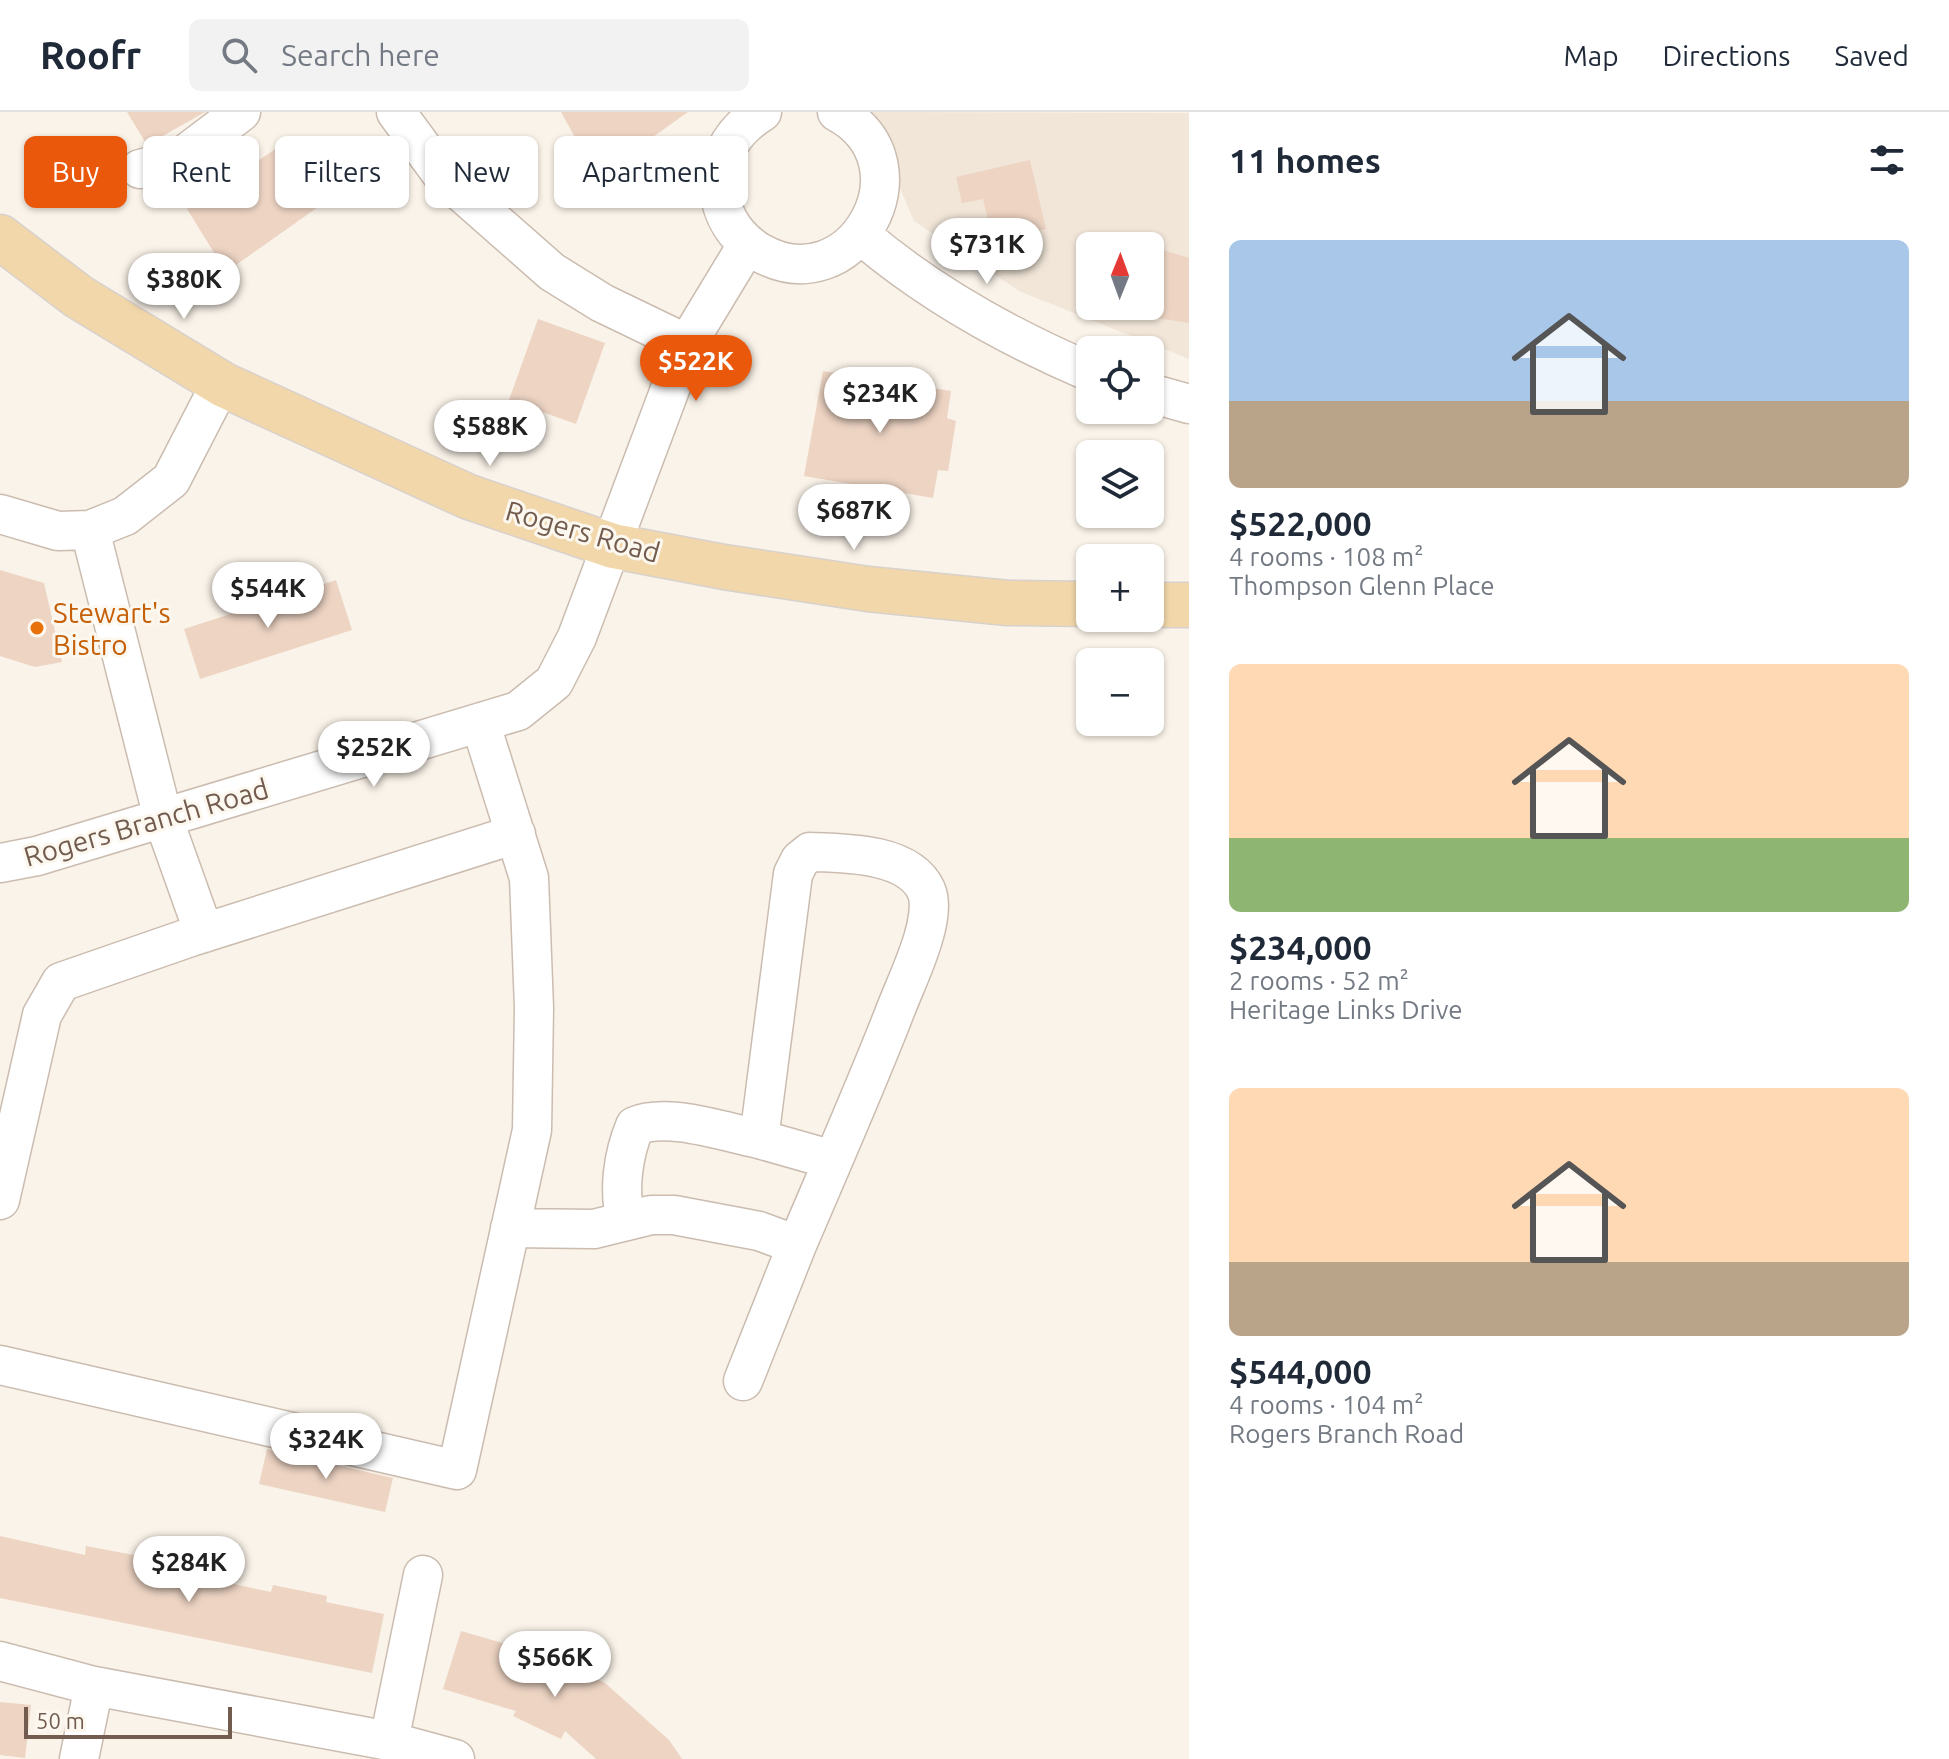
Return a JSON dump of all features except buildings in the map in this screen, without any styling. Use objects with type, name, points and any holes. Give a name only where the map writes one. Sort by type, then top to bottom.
[{"type":"main road","name":"Rogers Road","points":[[0,237],[79,297],[221,383],[469,497],[613,546],[724,567],[868,589],[1008,603],[1076,604]]},
{"type":"main road","points":[[1164,605],[1189,605]]},
{"type":"street","points":[[140,169],[179,159],[241,112]]},
{"type":"street","points":[[396,112],[443,176],[552,272],[602,303],[687,344]]},
{"type":"street","points":[[750,115],[732,138],[722,160],[718,183],[721,206],[732,228],[747,245],[769,258],[793,264],[819,261],[842,252],[861,235],[872,219],[881,182],[878,163],[858,118]]},
{"type":"street","points":[[861,235],[904,271],[1011,336],[1076,366]]},
{"type":"street","name":"Rogers Branch Road","points":[[0,863],[37,856],[481,725],[518,711],[554,682],[577,637],[613,546],[652,431],[687,344],[747,245]]},
{"type":"street","points":[[0,514],[58,531],[90,530],[125,516],[171,480],[221,383]]},
{"type":"street","points":[[1164,397],[1189,404]]},
{"type":"street","points":[[90,530],[163,818],[204,933]]},
{"type":"street","points":[[0,1365],[457,1470],[532,1130],[529,878],[481,725]]},
{"type":"street","points":[[1,1192],[42,1015],[61,982],[516,834]]},
{"type":"street","points":[[743,1381],[924,938],[928,894],[909,868],[894,862],[810,852],[800,860],[793,874],[759,1139]]},
{"type":"street","points":[[626,1221],[622,1186],[628,1144],[635,1126],[647,1121],[664,1120],[759,1139],[833,1160]]},
{"type":"street","points":[[510,1228],[594,1229],[651,1215],[699,1219],[759,1231],[797,1245]]},
{"type":"street","points":[[389,1741],[423,1575]]},
{"type":"street","points":[[0,1661],[94,1686],[389,1741],[455,1759]]},
{"type":"street","points":[[79,1759],[94,1686]]},
{"type":"shaded area","points":[[868,112],[1189,113],[1189,359],[1164,349],[1164,336],[1132,336],[1092,320],[1164,320],[1164,232],[1076,232],[1076,314],[1019,291],[914,221]]},
{"type":"place","name":"Stewart's Bistro","points":[[37,628]]}]
